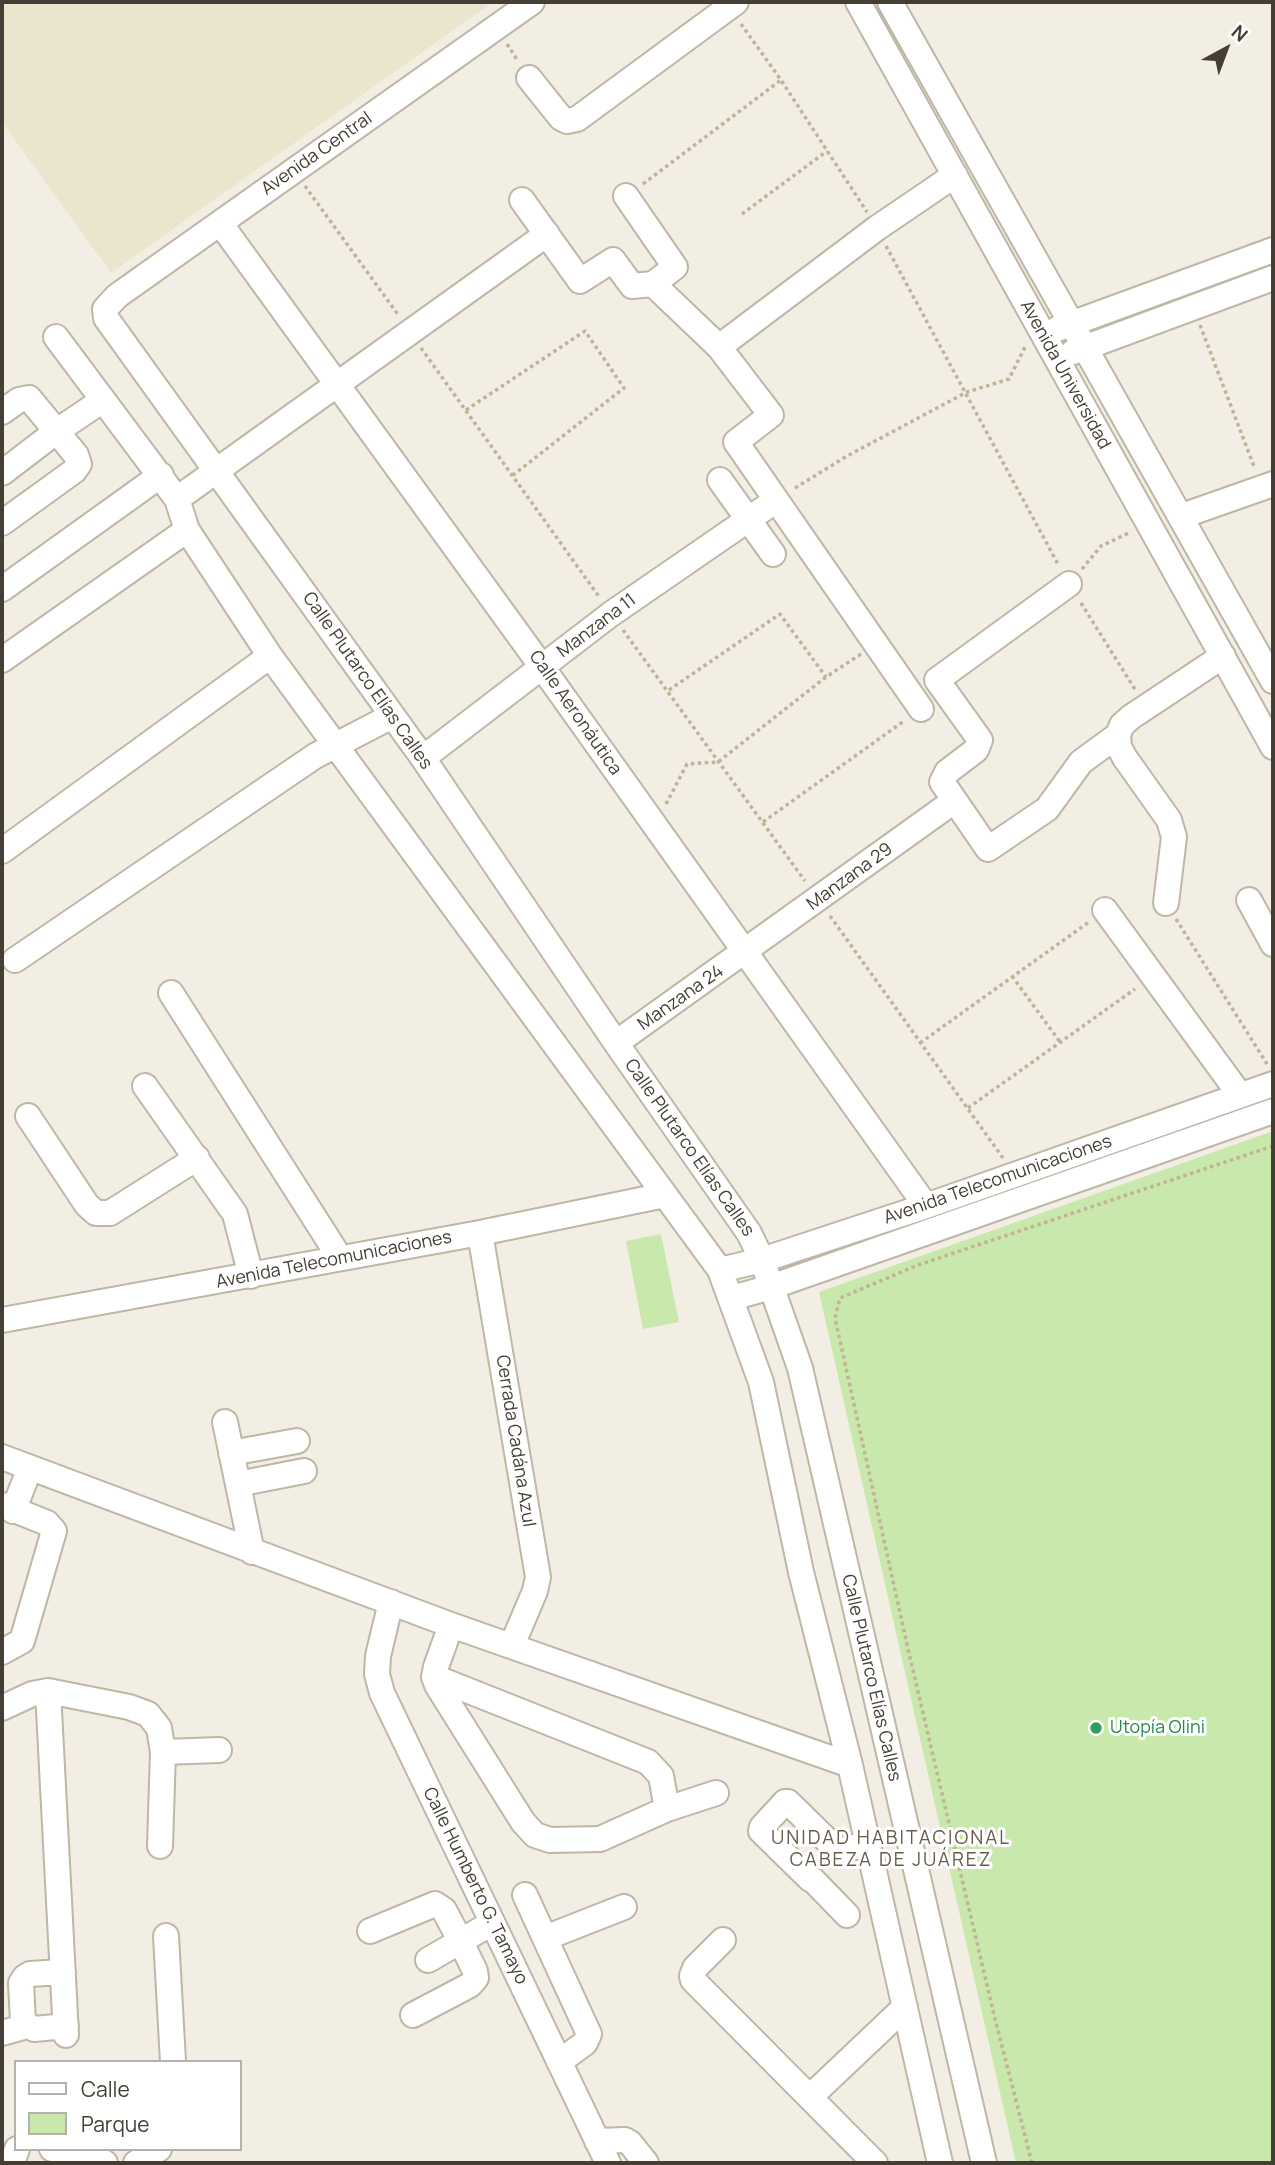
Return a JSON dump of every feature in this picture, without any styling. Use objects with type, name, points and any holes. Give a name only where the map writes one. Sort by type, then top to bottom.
[{"type":"street","name":"Avenida Central","points":[[106,309],[117,296],[532,2]]},
{"type":"street","name":"Avenida Universidad","points":[[858,2],[1273,747]]},
{"type":"street","name":"Avenida Universidad","points":[[890,2],[1273,680]]},
{"type":"street","points":[[529,78],[561,118],[567,121],[577,119],[733,4]]},
{"type":"street","points":[[719,347],[877,228],[955,175]]},
{"type":"street","points":[[523,200],[580,281],[612,260],[632,286],[653,284],[675,267],[626,196]]},
{"type":"street","name":"Calle Aeronáutica","points":[[220,223],[542,667],[926,1206]]},
{"type":"street","points":[[177,499],[547,234]]},
{"type":"street","points":[[1042,335],[1273,250]]},
{"type":"street","points":[[1055,358],[1273,278]]},
{"type":"street","points":[[653,284],[719,347],[771,415],[736,442],[921,709]]},
{"type":"street","name":"Calle Plutarco Elías Calles","points":[[106,309],[106,318],[111,328],[217,469],[423,758],[616,1043],[749,1233],[762,1260],[800,1368],[977,2162]]},
{"type":"street","points":[[56,337],[161,475],[177,499],[187,530],[270,656],[720,1270],[761,1382],[801,1572],[850,1765],[940,2163]]},
{"type":"street","points":[[2,412],[19,400],[29,398],[76,455],[79,464],[2,523]]},
{"type":"street","points":[[2,473],[103,400]]},
{"type":"street","points":[[2,589],[161,475]]},
{"type":"street","points":[[720,480],[773,554]]},
{"type":"street","points":[[1182,516],[1268,486]]},
{"type":"street","name":"Manzana 11","points":[[423,758],[611,614],[775,501]]},
{"type":"street","points":[[2,660],[187,530]]},
{"type":"street","points":[[1069,584],[937,680],[980,740],[976,750],[943,776],[944,787],[988,849],[1047,809],[1081,762],[1118,736]]},
{"type":"street","points":[[2,850],[270,656]]},
{"type":"street","points":[[1166,903],[1174,837],[1169,820],[1125,758],[1119,747],[1118,736],[1122,725],[1223,656]]},
{"type":"street","points":[[15,960],[315,756],[392,716]]},
{"type":"street","name":"Manzana 29","points":[[746,953],[954,801]]},
{"type":"street","points":[[1249,900],[1273,944]]},
{"type":"street","points":[[1105,910],[1240,1095]]},
{"type":"street","name":"Manzana 24","points":[[616,1043],[746,953]]},
{"type":"street","points":[[171,993],[340,1258]]},
{"type":"street","name":"Avenida Telecomunicaciones","points":[[720,1270],[762,1260],[926,1206],[1273,1084]]},
{"type":"street","points":[[145,1086],[235,1214],[251,1276]]},
{"type":"street","name":"Avenida Telecomunicaciones","points":[[732,1298],[771,1287],[1273,1111]]},
{"type":"street","points":[[28,1116],[87,1205],[96,1213],[110,1213],[197,1158]]},
{"type":"street","name":"Avenida Telecomunicaciones","points":[[2,1320],[480,1233],[665,1195]]},
{"type":"street","name":"Cerrada Cadána Azul","points":[[480,1233],[538,1577],[535,1591],[512,1645]]},
{"type":"street","points":[[225,1422],[252,1552]]},
{"type":"street","points":[[231,1453],[298,1441]]},
{"type":"street","points":[[2,1457],[451,1625],[850,1765]]},
{"type":"street","points":[[2,1652],[22,1641],[54,1537],[51,1526],[47,1523],[7,1508],[30,1468]]},
{"type":"street","points":[[238,1484],[304,1471]]},
{"type":"street","name":"Calle Humberto G. Tamayo","points":[[391,1602],[378,1656],[377,1674],[382,1693],[608,2163]]},
{"type":"street","points":[[451,1625],[434,1677],[437,1685],[523,1822],[535,1835],[550,1840],[600,1839],[667,1809],[716,1793]]},
{"type":"street","points":[[434,1677],[648,1762],[661,1776],[667,1809]]},
{"type":"street","points":[[2,1708],[32,1694],[48,1691],[129,1707],[148,1714],[159,1728],[163,1752],[160,1846]]},
{"type":"street","points":[[48,1691],[63,1972],[66,2031],[27,2026],[23,2022],[21,1983],[30,1974],[63,1972]]},
{"type":"street","points":[[163,1752],[219,1750]]},
{"type":"street","points":[[838,1851],[788,1802],[762,1827],[761,1831],[847,1915]]},
{"type":"street","points":[[813,1880],[838,1851],[868,1844]]},
{"type":"street","points":[[525,1895],[589,2034],[584,2043],[559,2062]]},
{"type":"street","points":[[370,1931],[435,1904],[444,1910],[461,1942],[477,1975],[474,1982],[413,2015]]},
{"type":"street","points":[[545,1938],[624,1907]]},
{"type":"street","points":[[428,1960],[492,1923]]},
{"type":"street","points":[[166,1936],[173,2060]]},
{"type":"street","points":[[723,1940],[695,1968],[692,1976],[694,1980],[875,2163]]},
{"type":"street","points":[[810,2097],[905,2007]]},
{"type":"street","points":[[2,2033],[27,2026]]},
{"type":"street","points":[[597,2141],[625,2140],[646,2163]]},
{"type":"street","points":[[63,2151],[97,2157],[105,2163]]},
{"type":"street","points":[[136,2163],[156,2151]]},
{"type":"path","points":[[733,4],[877,228],[1069,584],[1146,708]]},
{"type":"path","points":[[497,27],[529,78]]},
{"type":"path","points":[[626,196],[781,80]]},
{"type":"path","points":[[741,214],[827,151]]},
{"type":"path","points":[[293,170],[1015,1175]]},
{"type":"path","points":[[1193,307],[1268,486]]},
{"type":"path","points":[[466,410],[585,331],[624,388],[512,476]]},
{"type":"path","points":[[775,501],[847,456],[967,392],[1009,379],[1026,344],[1042,335]]},
{"type":"path","points":[[1069,584],[1101,546],[1148,523]]},
{"type":"path","points":[[669,690],[780,614],[826,677]]},
{"type":"path","points":[[655,826],[687,764],[718,762],[826,677],[877,643]]},
{"type":"path","points":[[762,822],[921,709]]},
{"type":"path","points":[[1166,903],[1273,1074]]},
{"type":"path","points":[[920,1043],[1105,910]]},
{"type":"path","points":[[968,1108],[1154,975]]},
{"type":"path","points":[[1012,976],[1060,1043]]},
{"type":"path","points":[[1032,2163],[994,2015],[902,1623],[835,1318],[839,1298],[918,1265],[1273,1146]]},
{"type":"shaded area","points":[[2,2],[493,2],[111,273],[2,122]]},
{"type":"green space","name":"Utopía Olini","points":[[1273,1131],[1273,2163],[1016,2163],[819,1292]]},
{"type":"green space","points":[[661,1234],[679,1322],[643,1329],[626,1241]]},
{"type":"place","name":"Utopía Olini","points":[[1096,1728]]},
{"type":"district","name":"UNIDAD HABITACIONAL CABEZA DE JUÁREZ","points":[[891,1850]]}]
